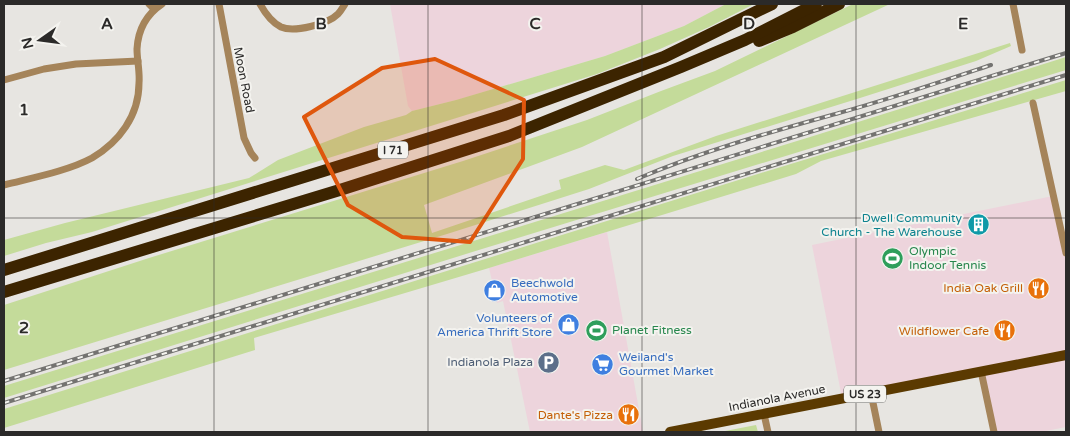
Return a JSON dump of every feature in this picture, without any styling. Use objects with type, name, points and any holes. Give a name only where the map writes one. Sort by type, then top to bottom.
[{"type":"highway","name":"I 71","points":[[4,270],[504,115],[664,57],[772,4]]},
{"type":"highway","name":"I 71","points":[[4,292],[343,189],[509,136],[745,40],[816,4]]},
{"type":"highway","points":[[681,67],[711,61],[793,27],[839,4]]},
{"type":"main road","name":"Indianola Avenue","points":[[670,432],[1066,355]]},
{"type":"street","points":[[4,185],[81,163],[92,158],[121,135],[138,97],[140,83],[137,47],[140,33],[151,6],[162,4]]},
{"type":"street","name":"Moon Road","points":[[219,4],[244,138],[255,158]]},
{"type":"street","points":[[260,4],[270,19],[283,28],[305,28],[326,21],[338,14],[345,4]]},
{"type":"street","points":[[1013,4],[1022,50]]},
{"type":"street","points":[[4,80],[44,69],[76,64],[138,61]]},
{"type":"street","points":[[1033,103],[1066,252]]},
{"type":"street","points":[[981,372],[994,432]]},
{"type":"street","points":[[871,393],[879,432]]},
{"type":"street","points":[[764,414],[768,432]]},
{"type":"highlighted area","points":[[435,59],[524,100],[523,159],[470,242],[402,237],[348,205],[304,117],[382,68]]},
{"type":"shaded area","points":[[390,4],[726,4],[684,26],[605,56],[412,111],[408,106]]},
{"type":"shaded area","points":[[1053,196],[1066,239],[1066,427],[1041,432],[994,432],[980,372],[842,398],[812,245]]},
{"type":"shaded area","name":"Indianola Plaza","points":[[607,232],[643,432],[530,432],[503,301],[497,303],[489,268]]},
{"type":"green space","points":[[726,4],[754,4],[660,49],[597,74],[92,232],[4,256],[4,240],[65,223],[249,178],[278,160],[364,127],[406,115],[412,111],[605,56],[684,26]]},
{"type":"green space","points":[[853,4],[890,4],[582,147],[424,205],[432,233],[561,189],[559,180],[605,165],[624,170],[716,136],[1010,43],[1011,46],[976,61],[673,156],[589,189],[4,370],[4,305],[463,161],[587,120],[715,71]]},
{"type":"green space","points":[[1066,57],[1066,70],[4,398],[4,386]]},
{"type":"green space","points":[[1066,80],[1066,91],[821,161],[796,174],[254,338],[255,350],[4,428],[4,409]]},
{"type":"green space","points":[[756,425],[758,432],[720,432]]},
{"type":"railway","points":[[4,381],[1066,53]]},
{"type":"railway","points":[[637,179],[737,143],[877,102],[991,65]]},
{"type":"railway","points":[[4,403],[1066,75]]},
{"type":"place","name":"Dwell Community Church - The Warehouse","points":[[978,225]]},
{"type":"place","name":"Olympic Indoor Tennis","points":[[893,258]]},
{"type":"place","name":"India Oak Grill","points":[[1039,288]]},
{"type":"place","name":"Beechwold Automotive","points":[[495,290]]},
{"type":"place","name":"Volunteers of America Thrift Store","points":[[568,325]]},
{"type":"place","name":"Planet Fitness","points":[[596,330]]},
{"type":"place","name":"Wildflower Cafe","points":[[1005,331]]},
{"type":"place","name":"Indianola Plaza","points":[[549,362]]},
{"type":"place","name":"Weiland's Gourmet Market","points":[[603,364]]},
{"type":"place","name":"Dante's Pizza","points":[[629,415]]}]
